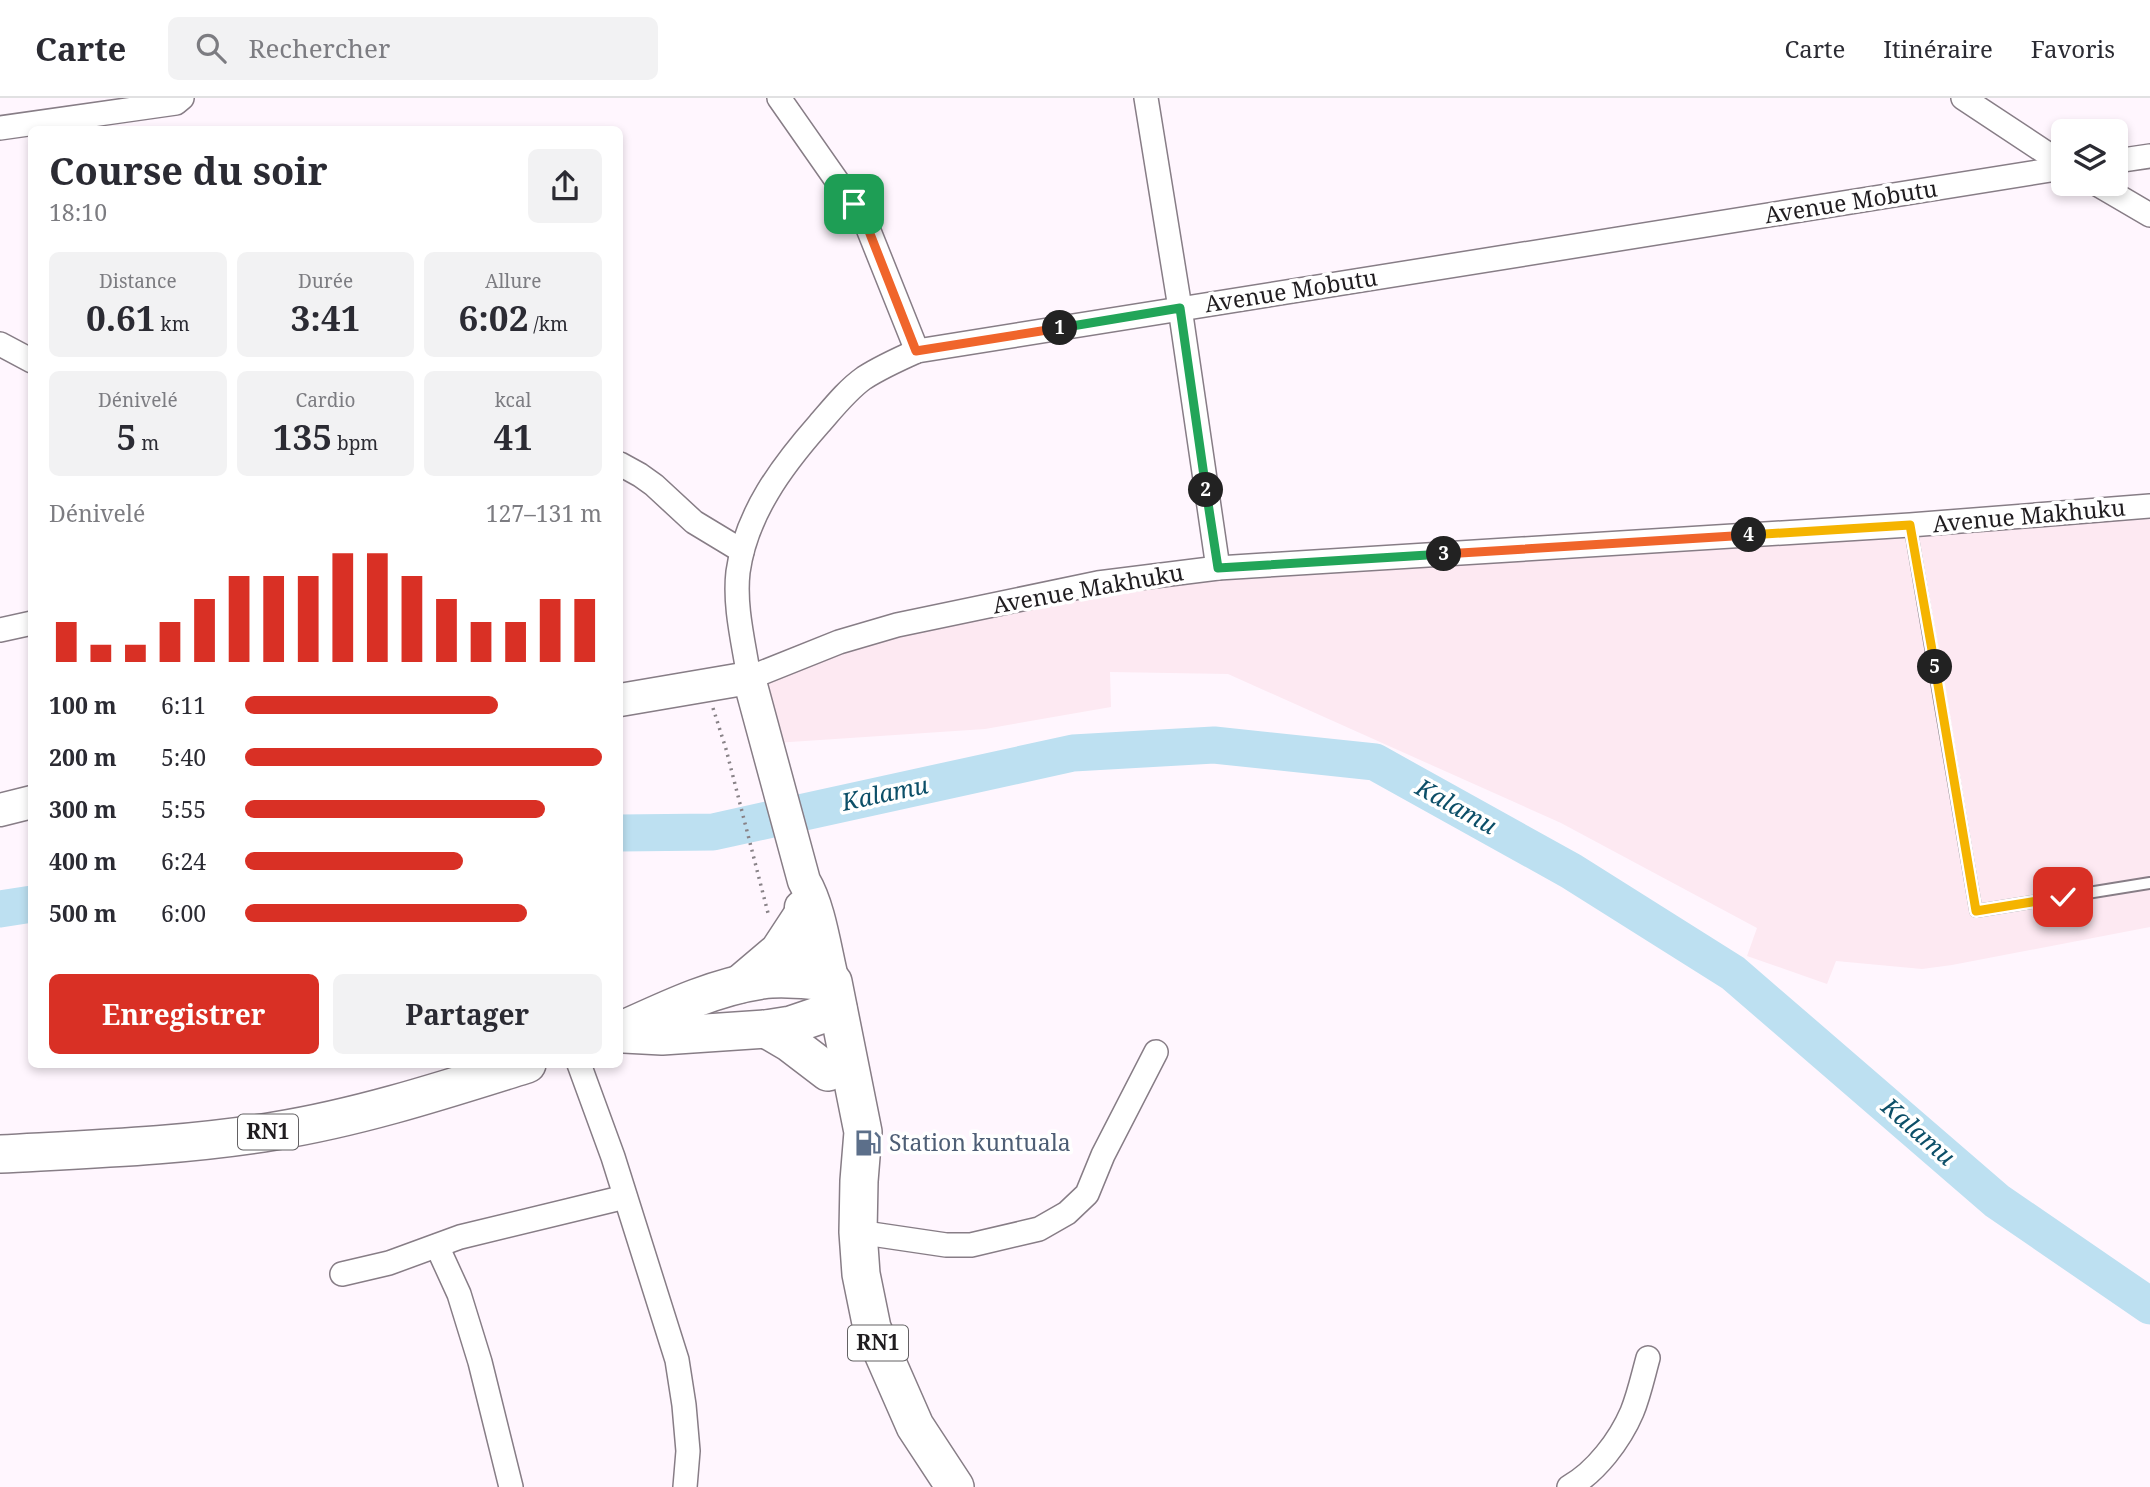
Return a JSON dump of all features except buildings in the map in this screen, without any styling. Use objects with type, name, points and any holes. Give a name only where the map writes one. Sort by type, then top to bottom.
[{"type":"highway","points":[[740,984],[779,951],[800,919]]},
{"type":"highway","points":[[623,1032],[696,999],[763,979],[822,997]]},
{"type":"highway","points":[[623,1033],[662,1037],[791,1025],[822,997]]},
{"type":"highway","name":"RN1","points":[[822,997],[828,1072],[843,1142],[859,1181]]},
{"type":"highway","name":"RN1","points":[[822,997],[863,1132],[858,1232],[861,1273],[872,1328],[915,1426],[956,1487]]},
{"type":"highway","points":[[766,1029],[828,1072]]},
{"type":"highway","name":"RN1","points":[[0,1154],[147,1146],[275,1131],[366,1112],[514,1068]]},
{"type":"main road","points":[[623,700],[749,678],[802,873],[815,910],[822,997]]},
{"type":"main road","points":[[0,810],[28,803]]},
{"type":"main road","points":[[802,873],[800,919],[822,997]]},
{"type":"street","points":[[0,128],[176,103],[182,98]]},
{"type":"street","points":[[779,98],[865,221],[916,351]]},
{"type":"street","points":[[1146,98],[1218,568]]},
{"type":"street","points":[[1963,98],[2051,158]]},
{"type":"street","points":[[2128,159],[2150,156]]},
{"type":"street","name":"Avenue Mobutu","points":[[749,678],[738,604],[738,574],[742,551],[757,512],[773,481],[839,400],[863,379],[916,351],[1500,260],[2051,168]]},
{"type":"street","points":[[2118,196],[2150,215]]},
{"type":"street","points":[[0,344],[28,359]]},
{"type":"street","points":[[623,466],[654,485],[694,522],[742,551]]},
{"type":"street","name":"Avenue Makhuku","points":[[749,678],[839,642],[897,625],[1098,583],[1218,568],[1910,525],[2150,506]]},
{"type":"street","points":[[0,630],[28,624]]},
{"type":"street","points":[[858,1232],[946,1245],[971,1245],[1039,1228],[1067,1213],[1087,1194],[1156,1052]]},
{"type":"street","points":[[580,1068],[677,1360],[688,1451],[685,1487]]},
{"type":"street","points":[[342,1274],[389,1263],[460,1237],[625,1197]]},
{"type":"street","points":[[437,1246],[459,1294],[480,1362],[511,1487]]},
{"type":"street","points":[[1569,1487],[1594,1468],[1616,1439],[1632,1412],[1648,1358]]},
{"type":"lane","points":[[1910,525],[1976,911],[2150,883]]},
{"type":"path","points":[[706,686],[726,749],[757,874]]},
{"type":"shaded area","points":[[2150,508],[2150,927],[1922,969],[1836,961],[1827,984],[1747,956],[1757,928],[1561,823],[1228,674],[1110,672],[1111,707],[985,729],[775,743],[755,671],[873,633],[1232,571]]},
{"type":"waterway","name":"Kalamu","points":[[623,833],[713,832],[1073,753],[1214,745],[1375,762],[1571,871],[1733,973],[1997,1201],[2150,1306]]},
{"type":"waterway","name":"Kalamu","points":[[0,909],[28,905]]},
{"type":"place","name":"Station kuntuala","points":[[868,1143]]},
{"type":"route","points":[[854,204],[865,221],[916,351],[1180,308],[1218,568],[1910,525],[1976,911],[2063,897]]}]
